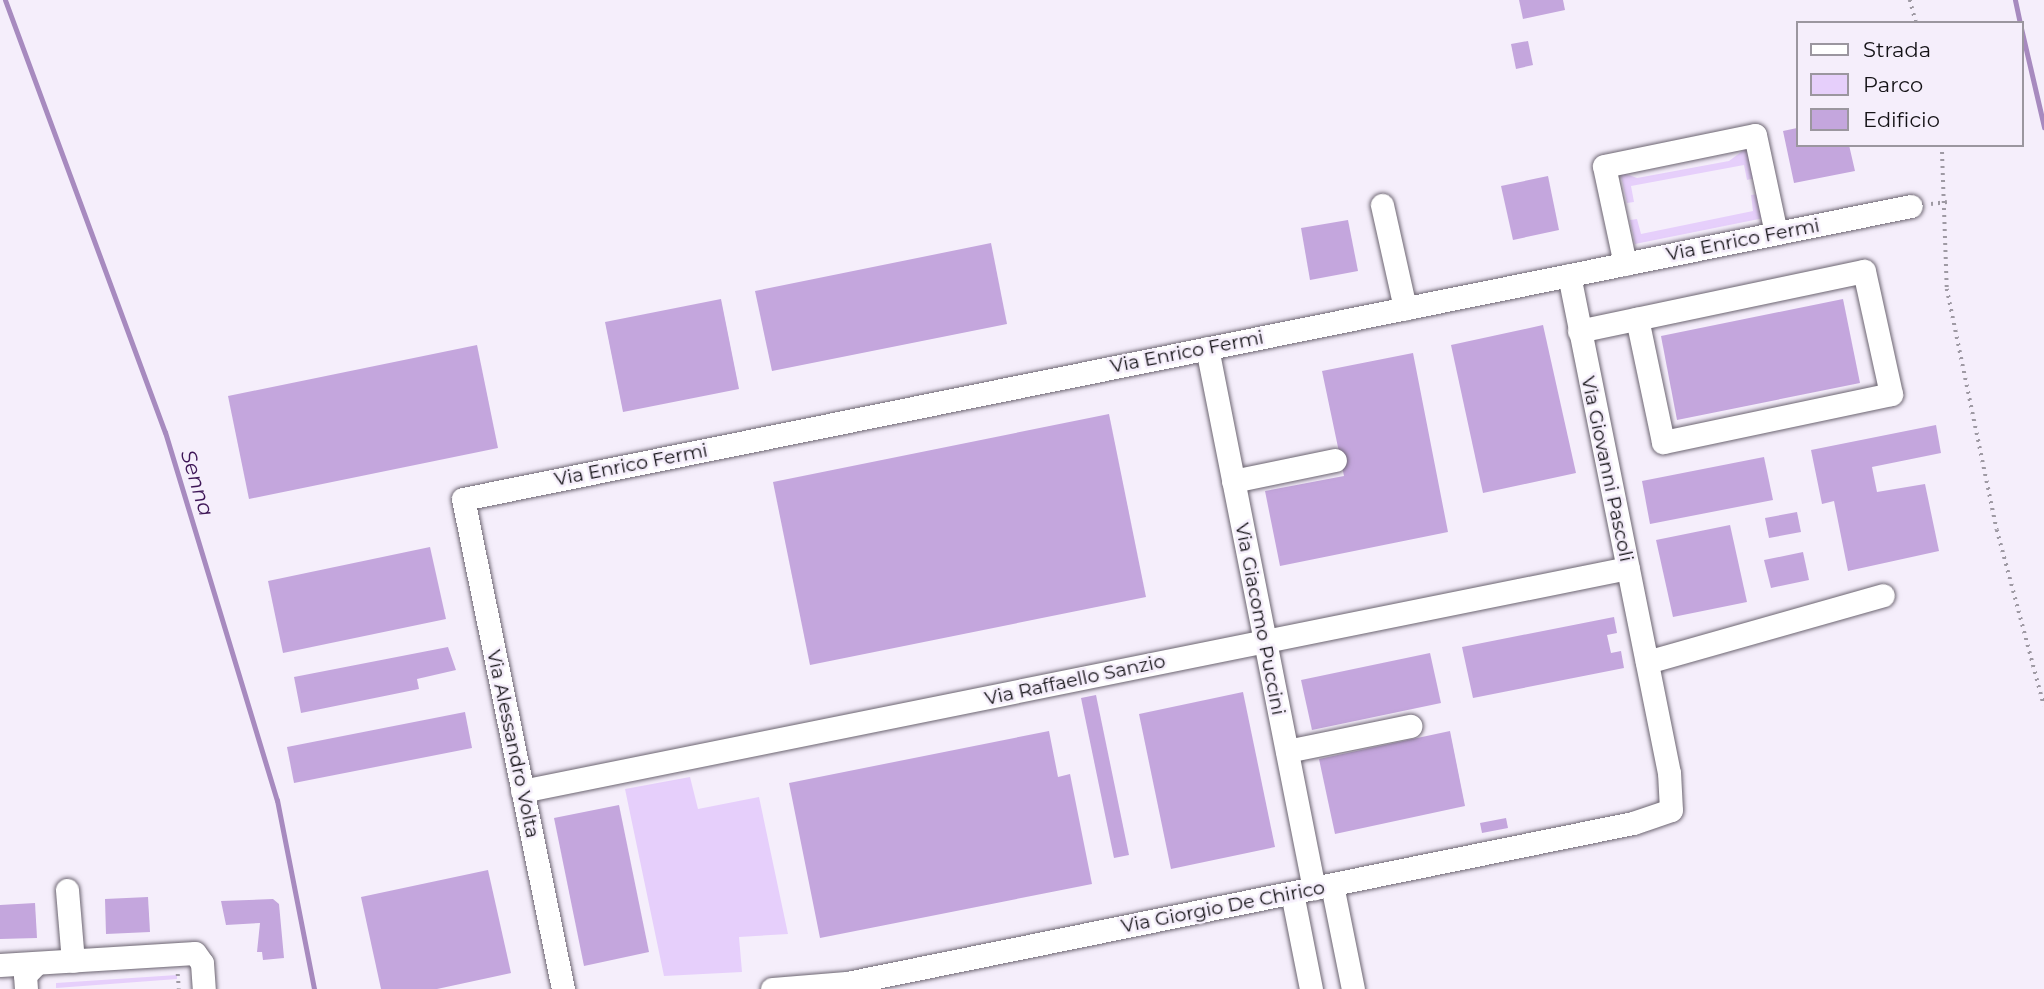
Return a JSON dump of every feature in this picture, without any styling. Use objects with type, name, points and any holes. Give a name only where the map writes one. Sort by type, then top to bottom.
[{"type":"street","points":[[1625,264],[1604,166],[1755,135],[1776,233]]},
{"type":"street","points":[[1382,205],[1405,309]]},
{"type":"street","name":"Via Enrico Fermi","points":[[463,499],[1911,206]]},
{"type":"street","points":[[1579,331],[1864,271],[1891,394],[1663,442],[1637,319]]},
{"type":"street","name":"Via Giovanni Pascoli","points":[[1569,275],[1669,773],[1671,810]]},
{"type":"street","name":"Via Giacomo Puccini","points":[[1206,348],[1313,889],[1353,989]]},
{"type":"street","points":[[1233,481],[1335,460]]},
{"type":"street","name":"Via Alessandro Volta","points":[[463,499],[563,989]]},
{"type":"street","name":"Via Raffaello Sanzio","points":[[522,791],[1628,568]]},
{"type":"street","points":[[1647,662],[1883,594]]},
{"type":"street","points":[[1287,751],[1410,726]]},
{"type":"street","name":"Via Giorgio De Chirico","points":[[772,989],[847,983],[1663,817],[1671,810]]},
{"type":"street","name":"Via Giacomo Puccini","points":[[1311,989],[1313,889]]},
{"type":"street","points":[[67,890],[73,961]]},
{"type":"street","points":[[0,965],[194,953],[202,963],[204,989]]},
{"type":"street","points":[[26,989],[25,975],[36,964]]},
{"type":"path","points":[[1910,0],[1915,21]]},
{"type":"path","points":[[1942,147],[1947,289],[1997,530],[2044,706]]},
{"type":"green space","points":[[1749,146],[1755,178],[1747,180],[1744,165],[1631,186],[1634,202],[1627,203],[1620,172],[1637,178],[1729,161]]},
{"type":"green space","points":[[1759,194],[1764,218],[1635,244],[1630,220],[1637,219],[1641,234],[1753,211],[1751,195]]},
{"type":"green space","points":[[690,777],[698,809],[759,797],[788,934],[739,937],[742,972],[664,976],[625,789]]},
{"type":"green space","points":[[177,975],[177,979],[56,988],[56,983]]},
{"type":"building","points":[[1519,0],[1563,0],[1565,10],[1523,19]]},
{"type":"building","points":[[1528,41],[1533,65],[1516,69],[1511,44]]},
{"type":"building","points":[[1796,128],[1796,147],[1849,147],[1855,171],[1794,183],[1783,131]]},
{"type":"building","points":[[1548,176],[1559,230],[1513,240],[1501,186]]},
{"type":"building","points":[[1348,220],[1358,271],[1310,280],[1301,228]]},
{"type":"building","points":[[991,243],[1007,324],[772,371],[755,291]]},
{"type":"building","points":[[721,299],[739,389],[623,412],[605,322]]},
{"type":"building","points":[[1843,299],[1860,383],[1677,420],[1661,336]]},
{"type":"building","points":[[1543,325],[1576,473],[1483,493],[1451,345]]},
{"type":"building","points":[[477,345],[498,448],[249,499],[228,396]]},
{"type":"building","points":[[1413,353],[1448,532],[1280,566],[1265,491],[1344,476],[1322,371]]},
{"type":"building","points":[[1109,414],[1146,597],[810,665],[773,482]]},
{"type":"building","points":[[1936,425],[1941,453],[1872,467],[1877,492],[1925,484],[1939,551],[1848,571],[1834,501],[1822,504],[1811,450]]},
{"type":"building","points":[[1764,457],[1773,500],[1650,524],[1642,481]]},
{"type":"building","points":[[1797,512],[1801,532],[1769,538],[1765,518]]},
{"type":"building","points":[[1730,525],[1747,602],[1673,617],[1656,540]]},
{"type":"building","points":[[430,547],[446,619],[283,653],[268,581]]},
{"type":"building","points":[[1803,552],[1809,580],[1771,588],[1764,560]]},
{"type":"building","points":[[1614,617],[1617,633],[1607,635],[1611,653],[1621,651],[1624,668],[1473,698],[1462,647]]},
{"type":"building","points":[[448,647],[456,670],[417,679],[419,689],[301,713],[294,677]]},
{"type":"building","points":[[1430,653],[1441,703],[1312,730],[1301,680]]},
{"type":"building","points":[[1243,692],[1275,847],[1171,869],[1139,714]]},
{"type":"building","points":[[1096,695],[1129,855],[1114,858],[1081,698]]},
{"type":"building","points":[[465,712],[472,748],[294,783],[287,747]]},
{"type":"building","points":[[1049,731],[1058,777],[1070,774],[1092,884],[820,938],[789,783]]},
{"type":"building","points":[[1450,731],[1465,806],[1335,834],[1319,759]]},
{"type":"building","points":[[619,805],[649,952],[584,966],[554,818]]},
{"type":"building","points":[[1506,818],[1508,828],[1482,833],[1480,823]]},
{"type":"building","points":[[488,870],[511,973],[437,989],[381,989],[361,897]]},
{"type":"building","points":[[148,897],[150,932],[106,934],[105,899]]},
{"type":"building","points":[[273,899],[279,904],[284,958],[263,960],[262,952],[257,952],[260,923],[226,925],[221,901]]},
{"type":"building","points":[[35,903],[37,938],[0,939],[0,905]]},
{"type":"waterway","name":"Senna","points":[[5,0],[165,432],[277,800],[314,989]]},
{"type":"waterway","points":[[2015,0],[2020,21]]},
{"type":"waterway","points":[[2023,37],[2044,127]]}]
